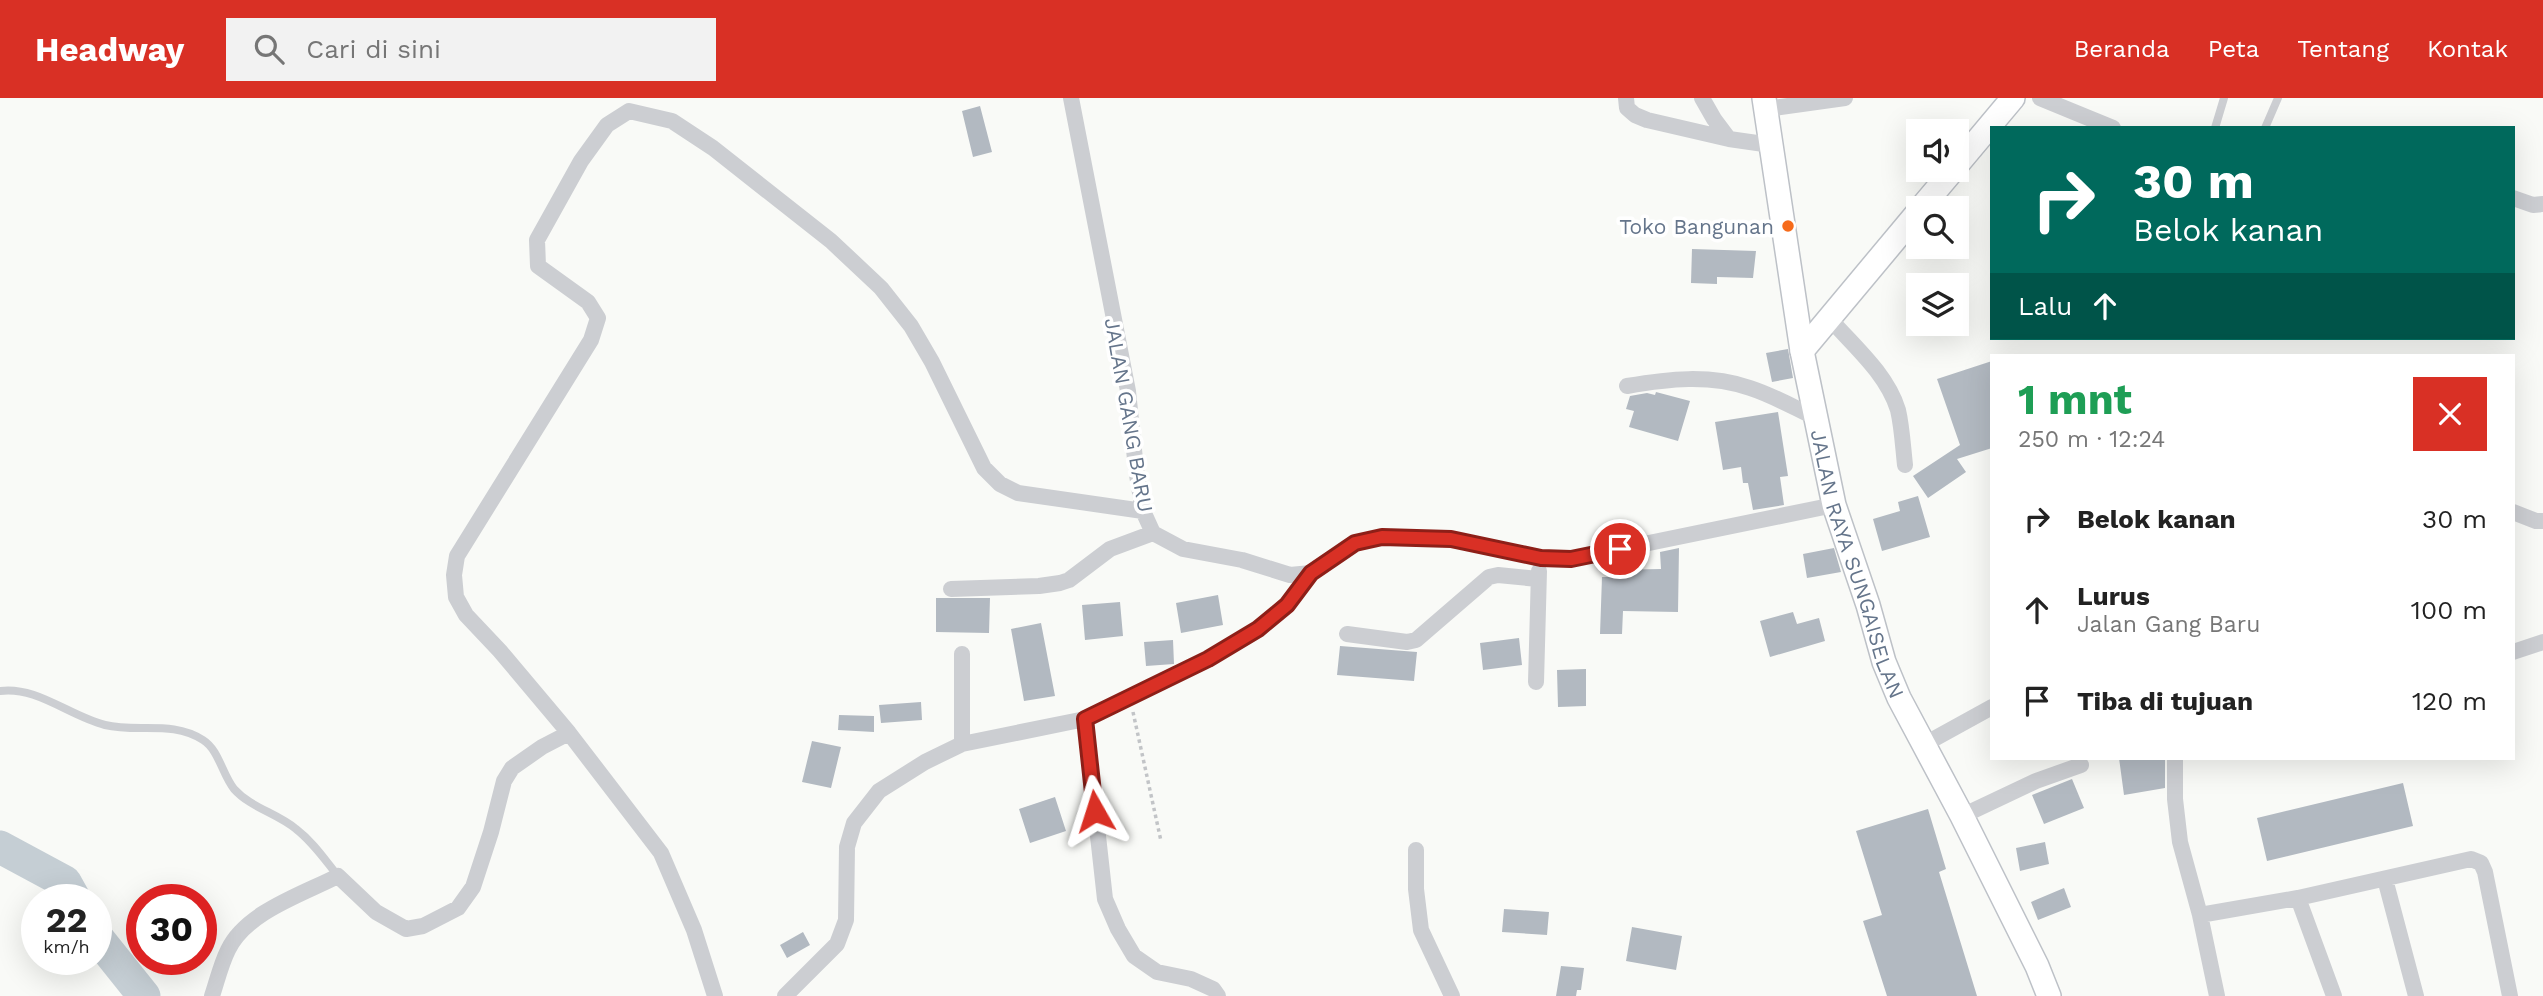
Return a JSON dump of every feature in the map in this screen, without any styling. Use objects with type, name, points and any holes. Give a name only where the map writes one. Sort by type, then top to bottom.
[{"type":"main road","points":[[1969,151],[2013,98]]},
{"type":"main road","name":"JALAN RAYA SUNGAISELAN","points":[[1765,103],[1802,351],[1834,505],[1884,662],[1899,698],[1962,816],[2037,966],[2049,996]]},
{"type":"main road","points":[[1932,196],[1943,182]]},
{"type":"main road","points":[[1802,351],[1906,227]]},
{"type":"street","name":"JALAN GANG BARU","points":[[1071,98],[1128,391],[1143,511],[1153,533],[1183,550],[1242,560],[1290,575],[1311,573]]},
{"type":"street","points":[[1626,98],[1627,108],[1635,115],[1729,139],[1771,145]]},
{"type":"street","points":[[1702,98],[1729,139]]},
{"type":"street","points":[[1765,103],[1846,98]]},
{"type":"street","points":[[2040,98],[2108,126]]},
{"type":"street","points":[[715,996],[694,930],[661,853],[569,733],[466,615],[456,597],[454,575],[457,556],[591,341],[598,318],[588,302],[538,266],[537,240],[581,160],[607,125],[628,104],[672,121],[713,148],[831,241],[881,288],[911,326],[932,362],[984,468],[1000,484],[1018,493],[1143,511]]},
{"type":"street","points":[[2515,199],[2533,205],[2543,204]]},
{"type":"street","points":[[1829,318],[1878,373],[1891,394],[1898,411],[1905,465]]},
{"type":"street","points":[[1627,386],[1690,378],[1722,381],[1749,387],[1814,417]]},
{"type":"street","points":[[785,996],[837,944],[846,919],[847,848],[854,823],[879,792],[925,762],[962,744],[1085,719],[1208,659],[1258,629],[1287,605],[1311,573],[1355,543],[1382,537],[1451,539],[1541,558],[1571,559],[1834,505]]},
{"type":"street","points":[[2515,513],[2543,521]]},
{"type":"street","points":[[951,589],[1060,583],[1069,580],[1110,549],[1153,533]]},
{"type":"street","points":[[1536,682],[1538,579],[1541,558]]},
{"type":"street","points":[[1347,634],[1407,642],[1416,640],[1489,577],[1498,575],[1538,579]]},
{"type":"street","points":[[2515,651],[2543,642]]},
{"type":"street","points":[[962,654],[962,744]]},
{"type":"street","points":[[1923,745],[1990,708]]},
{"type":"street","points":[[1085,719],[1105,899],[1118,929],[1134,957],[1157,972],[1192,979],[1213,989],[1218,996]]},
{"type":"street","points":[[212,996],[228,949],[250,923],[297,895],[338,876],[376,912],[405,929],[423,926],[458,908],[473,887],[508,774],[512,768],[542,747],[569,733]]},
{"type":"street","points":[[2175,760],[2178,830],[2217,996]]},
{"type":"street","points":[[1962,816],[2036,781],[2081,765]]},
{"type":"street","points":[[1416,850],[1416,889],[1421,930],[1452,996]]},
{"type":"street","points":[[2200,915],[2298,898],[2471,859],[2481,863],[2485,872],[2510,996]]},
{"type":"street","points":[[2385,879],[2416,996]]},
{"type":"street","points":[[2298,898],[2333,996]]},
{"type":"lane","points":[[2216,126],[2224,98]]},
{"type":"lane","points":[[2266,126],[2278,98]]},
{"type":"lane","points":[[0,691],[22,691],[105,725],[131,728],[162,726],[193,734],[207,742],[234,788],[255,806],[295,827],[338,876]]},
{"type":"path","points":[[1130,696],[1161,841]]},
{"type":"building","points":[[980,106],[992,152],[973,157],[962,111]]},
{"type":"building","points":[[1692,249],[1756,251],[1753,278],[1717,277],[1717,284],[1691,283]]},
{"type":"building","points":[[1788,349],[1793,378],[1772,382],[1766,353]]},
{"type":"building","points":[[1990,362],[1990,449],[1957,459],[1966,472],[1928,498],[1913,476],[1960,445],[1937,379]]},
{"type":"building","points":[[1656,392],[1690,401],[1678,441],[1629,427],[1634,411],[1626,409],[1630,396],[1647,393],[1655,395]]},
{"type":"building","points":[[1778,412],[1788,476],[1780,477],[1784,505],[1753,510],[1748,483],[1743,483],[1741,467],[1723,470],[1715,422]]},
{"type":"building","points":[[1918,496],[1930,537],[1882,551],[1873,519],[1900,511],[1898,502]]},
{"type":"building","points":[[1679,548],[1678,612],[1623,611],[1622,634],[1600,634],[1602,577],[1610,577],[1610,570],[1661,569],[1660,552]]},
{"type":"building","points":[[1834,548],[1841,572],[1807,578],[1803,554]]},
{"type":"building","points":[[1218,595],[1223,625],[1181,633],[1176,603]]},
{"type":"building","points":[[936,598],[990,598],[989,633],[936,632]]},
{"type":"building","points":[[1120,602],[1123,636],[1085,640],[1082,605]]},
{"type":"building","points":[[1793,612],[1797,624],[1819,618],[1825,641],[1770,657],[1760,621]]},
{"type":"building","points":[[1041,623],[1055,696],[1024,701],[1011,629]]},
{"type":"building","points":[[1519,638],[1522,665],[1483,670],[1480,643]]},
{"type":"building","points":[[1173,640],[1174,664],[1146,666],[1144,642]]},
{"type":"building","points":[[1340,646],[1417,652],[1414,681],[1337,675]]},
{"type":"building","points":[[1586,669],[1586,706],[1558,707],[1557,670]]},
{"type":"building","points":[[921,702],[922,720],[881,723],[879,705]]},
{"type":"building","points":[[839,715],[874,716],[874,732],[838,730]]},
{"type":"building","points":[[812,741],[841,747],[831,788],[802,782]]},
{"type":"building","points":[[2119,760],[2165,760],[2165,788],[2124,795]]},
{"type":"building","points":[[2072,779],[2084,808],[2044,824],[2032,795]]},
{"type":"building","points":[[2403,783],[2413,826],[2267,861],[2257,818]]},
{"type":"building","points":[[1055,797],[1066,831],[1030,843],[1019,809]]},
{"type":"building","points":[[1928,809],[1946,869],[1939,872],[1977,996],[1887,996],[1863,921],[1882,915],[1856,831]]},
{"type":"building","points":[[2045,842],[2049,864],[2020,871],[2016,848]]},
{"type":"building","points":[[2064,888],[2071,907],[2038,920],[2031,902]]},
{"type":"building","points":[[1504,909],[1549,912],[1547,935],[1502,932]]},
{"type":"building","points":[[1632,927],[1682,936],[1676,970],[1626,961]]},
{"type":"building","points":[[803,932],[810,945],[787,958],[780,945]]},
{"type":"building","points":[[1561,966],[1584,968],[1581,990],[1577,990],[1576,996],[1556,996]]},
{"type":"waterway","points":[[0,847],[66,884]]},
{"type":"waterway","points":[[112,956],[144,996]]},
{"type":"place","name":"Toko Bangunan","points":[[1788,226]]},
{"type":"route","points":[[1095,811],[1085,719],[1208,659],[1258,629],[1287,605],[1311,573],[1355,543],[1382,537],[1451,539],[1541,558],[1571,559],[1620,549]]}]
